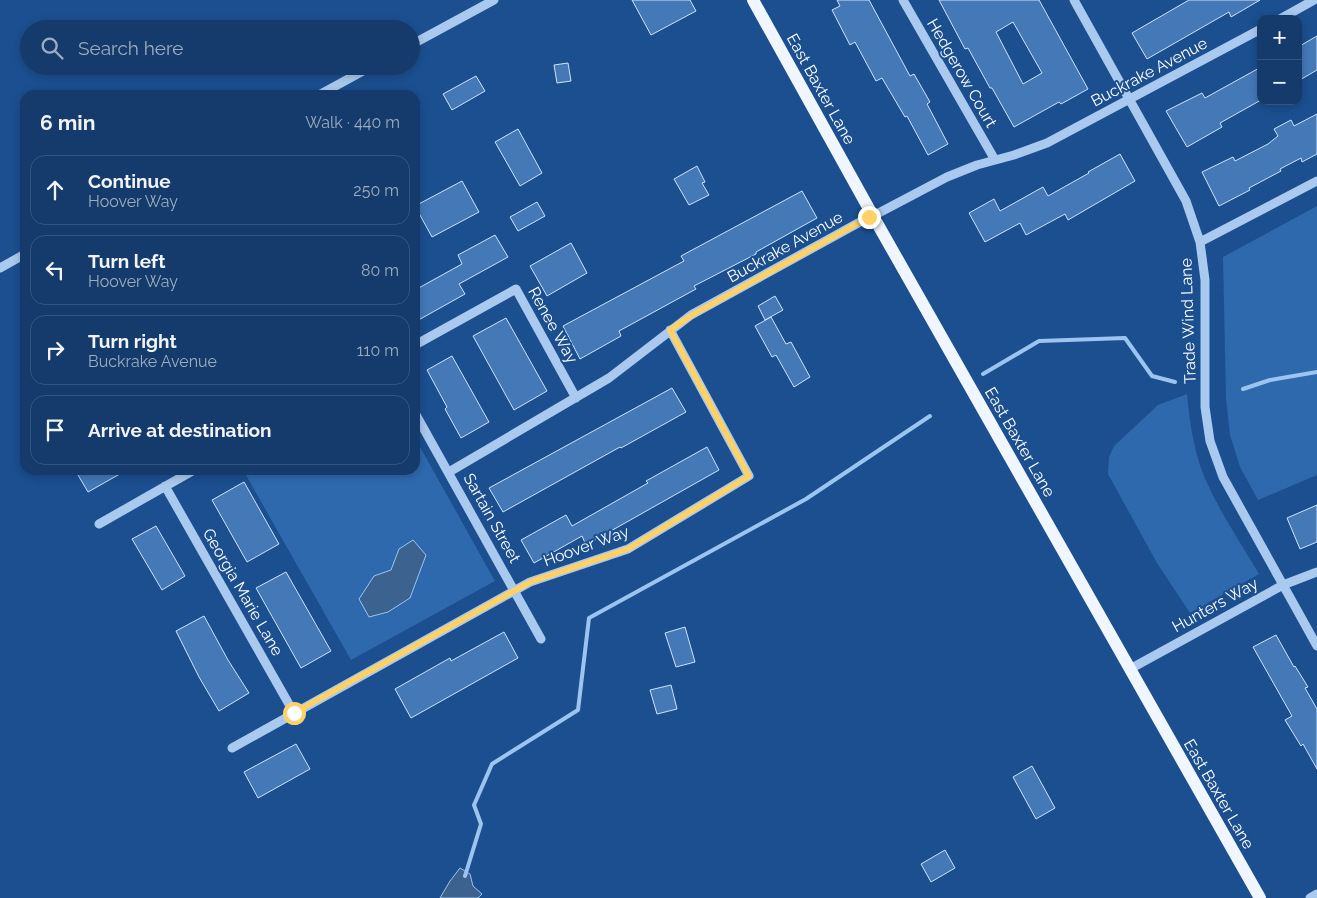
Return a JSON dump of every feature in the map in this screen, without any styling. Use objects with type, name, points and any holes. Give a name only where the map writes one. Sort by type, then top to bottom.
[{"type":"main road","name":"East Baxter Lane","points":[[753,0],[873,216],[1260,898]]},
{"type":"street","points":[[420,40],[494,0]]},
{"type":"street","name":"Hedgerow Court","points":[[903,0],[996,160]]},
{"type":"street","name":"Trade Wind Lane","points":[[1074,0],[1186,201],[1200,242],[1205,280],[1205,407],[1210,441],[1223,477],[1317,646]]},
{"type":"street","points":[[1287,15],[1314,0]]},
{"type":"street","name":"Buckrake Avenue","points":[[449,472],[609,378],[692,315],[860,222],[947,177],[977,165],[1047,143],[1257,31]]},
{"type":"street","points":[[328,90],[356,75]]},
{"type":"street","points":[[1200,242],[1317,181]]},
{"type":"street","points":[[0,268],[20,257]]},
{"type":"street","name":"Renee Way","points":[[420,342],[516,288],[576,398]]},
{"type":"street","name":"Hoover Way","points":[[232,748],[530,582],[628,549],[749,476],[670,330]]},
{"type":"street","name":"Sartain Street","points":[[420,422],[542,639]]},
{"type":"street","points":[[99,524],[185,475]]},
{"type":"street","name":"Georgia Marie Lane","points":[[165,486],[294,713]]},
{"type":"street","name":"Hunters Way","points":[[1130,669],[1283,585],[1317,572]]},
{"type":"street","points":[[1310,898],[1317,894]]},
{"type":"shaded area","points":[[1317,206],[1317,475],[1258,500],[1240,467],[1230,435],[1226,398],[1223,257]]},
{"type":"shaded area","points":[[1187,394],[1194,443],[1209,488],[1259,574],[1190,613],[1157,563],[1108,474],[1109,457],[1114,446],[1158,405]]},
{"type":"shaded area","points":[[420,447],[495,581],[351,660],[246,475],[420,475]]},
{"type":"shaded area","points":[[413,540],[426,555],[410,598],[388,612],[369,617],[359,599],[374,576],[391,570],[399,549]]},
{"type":"shaded area","points":[[460,868],[470,874],[473,886],[482,894],[478,898],[440,898],[450,881]]},
{"type":"building","points":[[632,0],[690,0],[696,11],[651,35]]},
{"type":"building","points":[[837,0],[869,0],[910,76],[914,74],[930,102],[927,104],[948,144],[928,155],[907,116],[905,117],[882,78],[876,81],[855,42],[850,45],[832,10],[840,6]]},
{"type":"building","points":[[939,0],[1039,0],[1088,89],[1061,104],[1059,102],[1014,127],[968,48],[965,49]],"holes":[[[1013,22],[1042,73],[1023,84],[996,32]]]},
{"type":"building","points":[[1189,0],[1260,0],[1231,17],[1229,12],[1147,59],[1132,33]]},
{"type":"building","points":[[1317,36],[1317,70],[1302,79],[1302,60],[1302,45]]},
{"type":"building","points":[[568,63],[571,81],[557,83],[554,65]]},
{"type":"building","points":[[1257,69],[1257,102],[1220,123],[1222,127],[1187,147],[1166,111],[1202,93],[1205,98]]},
{"type":"building","points":[[476,76],[485,91],[452,110],[443,94]]},
{"type":"building","points":[[1317,114],[1317,154],[1302,162],[1301,158],[1280,169],[1281,171],[1249,188],[1250,190],[1219,206],[1202,172],[1233,157],[1235,161],[1268,144],[1278,136],[1274,129],[1291,120],[1294,126]]},
{"type":"building","points":[[518,129],[542,173],[520,186],[495,142]]},
{"type":"building","points":[[1120,154],[1135,181],[1068,220],[1065,214],[1026,235],[1020,223],[985,242],[969,213],[994,199],[1000,211],[1043,187],[1048,196]]},
{"type":"building","points":[[697,166],[705,182],[702,183],[709,195],[689,205],[674,179]]},
{"type":"building","points":[[462,181],[479,212],[432,237],[420,215],[420,203]]},
{"type":"building","points":[[802,191],[817,218],[756,252],[756,254],[694,286],[696,289],[619,331],[621,336],[580,359],[563,326],[684,261],[681,256]]},
{"type":"building","points":[[537,202],[545,216],[518,231],[510,217]]},
{"type":"building","points":[[495,235],[508,257],[459,284],[465,294],[420,319],[420,287],[462,264],[458,255]]},
{"type":"building","points":[[571,243],[587,273],[547,296],[530,266]]},
{"type":"building","points":[[775,296],[783,310],[765,320],[758,306]]},
{"type":"building","points":[[771,317],[786,344],[791,342],[810,377],[794,387],[776,355],[772,357],[755,326]]},
{"type":"building","points":[[506,318],[547,391],[514,410],[473,336]]},
{"type":"building","points":[[452,356],[489,422],[461,438],[427,370]]},
{"type":"building","points":[[672,388],[686,412],[503,512],[489,488]]},
{"type":"building","points":[[707,447],[719,470],[586,545],[582,536],[534,563],[521,540],[566,515],[572,526]]},
{"type":"building","points":[[78,475],[118,475],[88,492]]},
{"type":"building","points":[[244,482],[279,544],[247,562],[212,500]]},
{"type":"building","points":[[1317,505],[1317,542],[1300,549],[1287,518]]},
{"type":"building","points":[[156,526],[185,576],[162,590],[132,539]]},
{"type":"building","points":[[286,572],[331,651],[301,668],[256,588]]},
{"type":"building","points":[[204,616],[249,693],[219,711],[199,677],[176,631]]},
{"type":"building","points":[[685,627],[695,662],[676,667],[665,633]]},
{"type":"building","points":[[504,632],[518,658],[411,718],[395,689],[450,658],[451,661]]},
{"type":"building","points":[[1276,635],[1308,687],[1305,688],[1317,709],[1317,769],[1303,744],[1301,746],[1285,720],[1292,716],[1253,647]]},
{"type":"building","points":[[671,685],[677,709],[657,714],[650,690]]},
{"type":"building","points":[[296,744],[310,769],[258,798],[244,772]]},
{"type":"building","points":[[1032,766],[1055,808],[1036,819],[1013,777]]},
{"type":"building","points":[[945,850],[955,868],[931,882],[921,864]]},
{"type":"waterway","points":[[983,374],[1039,341],[1125,338],[1152,376],[1175,382]]},
{"type":"waterway","points":[[1243,389],[1270,380],[1317,372]]},
{"type":"waterway","points":[[465,876],[481,824],[474,805],[492,764],[578,710],[589,618],[806,499],[930,416]]},
{"type":"route","points":[[294,713],[530,582],[628,549],[749,476],[670,330],[692,315],[869,217]]}]
